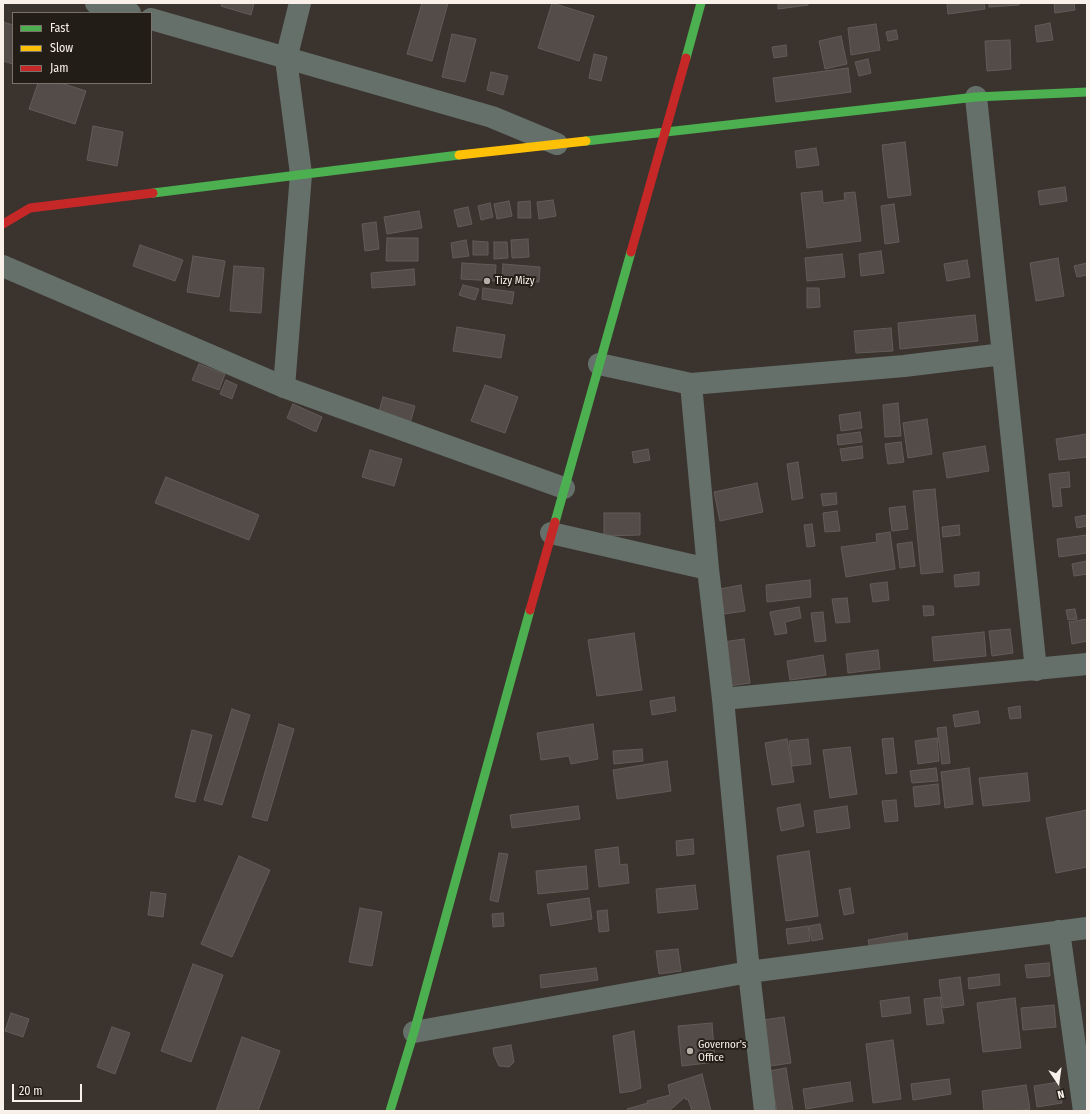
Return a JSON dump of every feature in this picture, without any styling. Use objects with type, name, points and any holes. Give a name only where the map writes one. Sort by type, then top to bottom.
[{"type":"street","points":[[96,3],[127,12]]},
{"type":"street","points":[[284,387],[301,174],[286,59],[300,3]]},
{"type":"street","points":[[390,1111],[414,1032],[551,533],[701,3]]},
{"type":"street","points":[[152,19],[492,117],[557,144]]},
{"type":"street","points":[[3,224],[30,208],[301,174],[976,97],[1087,92]]},
{"type":"street","points":[[976,97],[1036,670]]},
{"type":"street","points":[[3,266],[284,387],[564,488]]},
{"type":"street","points":[[599,364],[691,384],[904,366],[1003,354]]},
{"type":"street","points":[[691,384],[708,569],[749,972],[765,1111]]},
{"type":"street","points":[[551,533],[708,569]]},
{"type":"street","points":[[722,699],[1087,664]]},
{"type":"street","points":[[414,1032],[749,972],[1087,928]]},
{"type":"street","points":[[1060,931],[1084,1111]]},
{"type":"building","points":[[222,3],[254,3],[251,15],[221,6]]},
{"type":"building","points":[[422,3],[448,3],[432,61],[407,54]]},
{"type":"building","points":[[552,3],[594,16],[579,61],[538,48]]},
{"type":"building","points":[[778,3],[808,3],[808,5],[778,9]]},
{"type":"building","points":[[947,3],[984,3],[985,9],[948,14]]},
{"type":"building","points":[[989,3],[1019,3],[1019,5],[989,7]]},
{"type":"building","points":[[1054,3],[1074,3],[1075,10],[1055,13]]},
{"type":"building","points":[[3,22],[12,25],[12,64],[3,61]]},
{"type":"building","points":[[1050,23],[1053,40],[1037,42],[1035,26]]},
{"type":"building","points":[[876,24],[880,50],[851,55],[848,28]]},
{"type":"building","points":[[896,30],[898,39],[888,41],[886,32]]},
{"type":"building","points":[[452,34],[476,39],[465,82],[442,77]]},
{"type":"building","points":[[841,36],[847,64],[825,69],[819,41]]},
{"type":"building","points":[[1010,40],[1011,69],[987,71],[985,41]]},
{"type":"building","points":[[786,45],[787,56],[774,58],[772,47]]},
{"type":"building","points":[[594,54],[607,57],[601,81],[589,78]]},
{"type":"building","points":[[868,59],[871,73],[859,76],[855,62]]},
{"type":"building","points":[[848,68],[851,92],[776,102],[773,78]]},
{"type":"building","points":[[491,72],[508,76],[503,95],[487,90]]},
{"type":"building","points":[[38,84],[64,84],[86,91],[75,124],[29,109]]},
{"type":"building","points":[[93,126],[123,132],[117,166],[87,160]]},
{"type":"building","points":[[905,142],[911,195],[888,198],[882,145]]},
{"type":"building","points":[[816,148],[819,165],[797,168],[795,151]]},
{"type":"building","points":[[1065,187],[1067,201],[1040,205],[1038,191]]},
{"type":"building","points":[[822,191],[823,203],[845,200],[844,193],[855,192],[861,241],[807,248],[801,193]]},
{"type":"building","points":[[553,200],[556,216],[539,219],[537,202]]},
{"type":"building","points":[[509,201],[512,216],[497,219],[494,204]]},
{"type":"building","points":[[530,201],[531,218],[518,218],[518,202]]},
{"type":"building","points":[[490,203],[493,217],[481,220],[478,206]]},
{"type":"building","points":[[894,204],[899,242],[885,244],[881,206]]},
{"type":"building","points":[[468,207],[472,224],[458,227],[454,210]]},
{"type":"building","points":[[419,211],[422,228],[387,234],[384,217]]},
{"type":"building","points":[[376,222],[379,249],[365,251],[362,224]]},
{"type":"building","points":[[387,238],[418,238],[418,261],[386,261]]},
{"type":"building","points":[[528,239],[529,257],[512,258],[511,240]]},
{"type":"building","points":[[466,240],[469,256],[453,258],[451,243]]},
{"type":"building","points":[[473,241],[488,242],[488,255],[473,255]]},
{"type":"building","points":[[494,242],[507,242],[508,258],[494,259]]},
{"type":"building","points":[[140,245],[183,260],[175,281],[133,266]]},
{"type":"building","points":[[881,251],[884,273],[861,276],[859,254]]},
{"type":"building","points":[[842,254],[845,277],[807,281],[805,258]]},
{"type":"building","points":[[193,256],[225,261],[219,297],[187,292]]},
{"type":"building","points":[[1058,258],[1064,296],[1036,301],[1030,263]]},
{"type":"building","points":[[967,260],[970,277],[947,281],[944,264]]},
{"type":"building","points":[[462,263],[496,265],[495,281],[461,279]]},
{"type":"building","points":[[1087,263],[1087,275],[1077,277],[1074,266]]},
{"type":"building","points":[[503,264],[540,267],[539,282],[502,280]]},
{"type":"building","points":[[234,266],[264,268],[261,313],[230,311]]},
{"type":"building","points":[[414,269],[415,285],[372,288],[371,273]]},
{"type":"building","points":[[463,285],[479,289],[475,300],[459,295]]},
{"type":"building","points":[[483,288],[514,292],[512,304],[482,299]]},
{"type":"building","points":[[807,288],[819,288],[820,307],[807,308]]},
{"type":"building","points":[[975,315],[978,341],[900,349],[898,323]]},
{"type":"building","points":[[457,327],[505,335],[501,358],[453,351]]},
{"type":"building","points":[[891,328],[893,351],[856,353],[854,331]]},
{"type":"building","points":[[199,364],[225,374],[219,390],[192,380]]},
{"type":"building","points":[[226,380],[237,385],[232,399],[220,394]]},
{"type":"building","points":[[485,385],[518,397],[505,433],[471,421]]},
{"type":"building","points":[[383,397],[415,406],[409,427],[377,418]]},
{"type":"building","points":[[898,403],[901,436],[885,437],[883,405]]},
{"type":"building","points":[[293,404],[322,417],[316,432],[287,418]]},
{"type":"building","points":[[860,412],[862,428],[841,431],[839,415]]},
{"type":"building","points":[[927,419],[932,454],[908,458],[903,423]]},
{"type":"building","points":[[860,432],[862,442],[838,445],[837,435]]},
{"type":"building","points":[[1087,434],[1087,457],[1059,460],[1056,439]]},
{"type":"building","points":[[901,442],[904,462],[888,464],[885,444]]},
{"type":"building","points":[[862,446],[863,458],[842,461],[840,449]]},
{"type":"building","points":[[985,446],[989,471],[947,478],[943,453]]},
{"type":"building","points":[[648,449],[650,460],[634,463],[632,452]]},
{"type":"building","points":[[370,450],[402,459],[394,486],[362,477]]},
{"type":"building","points":[[798,462],[803,498],[792,500],[787,464]]},
{"type":"building","points":[[1069,472],[1070,487],[1060,488],[1062,506],[1053,507],[1049,474]]},
{"type":"building","points":[[166,477],[259,515],[249,540],[155,503]]},
{"type":"building","points":[[757,483],[763,512],[720,521],[714,492]]},
{"type":"building","points":[[935,489],[943,572],[921,574],[913,491]]},
{"type":"building","points":[[836,493],[837,504],[823,506],[821,494]]},
{"type":"building","points":[[905,506],[908,529],[892,531],[889,508]]},
{"type":"building","points":[[837,511],[840,531],[825,532],[823,513]]},
{"type":"building","points":[[604,513],[640,513],[640,535],[604,536]]},
{"type":"building","points":[[1087,515],[1087,526],[1077,528],[1075,517]]},
{"type":"building","points":[[812,524],[815,546],[807,547],[804,525]]},
{"type":"building","points":[[959,525],[960,535],[943,537],[942,527]]},
{"type":"building","points":[[890,532],[895,569],[846,577],[841,547],[877,542],[876,534]]},
{"type":"building","points":[[1087,535],[1087,553],[1059,557],[1057,539]]},
{"type":"building","points":[[912,542],[915,566],[900,568],[897,544]]},
{"type":"building","points":[[1087,561],[1087,574],[1074,576],[1072,564]]},
{"type":"building","points":[[979,572],[979,585],[955,587],[954,575]]},
{"type":"building","points":[[810,580],[811,597],[767,602],[766,585]]},
{"type":"building","points":[[887,582],[889,600],[873,602],[870,584]]},
{"type":"building","points":[[741,585],[745,611],[724,614],[720,589]]},
{"type":"building","points":[[847,598],[850,622],[836,623],[832,599]]},
{"type":"building","points":[[923,606],[933,606],[934,615],[924,616]]},
{"type":"building","points":[[799,607],[801,618],[785,622],[787,633],[775,635],[770,612]]},
{"type":"building","points":[[1075,609],[1077,619],[1068,620],[1066,610]]},
{"type":"building","points":[[823,612],[826,641],[815,642],[811,613]]},
{"type":"building","points":[[1087,619],[1087,641],[1072,644],[1069,622]]},
{"type":"building","points":[[1010,629],[1013,653],[992,656],[989,631]]},
{"type":"building","points":[[984,632],[986,656],[934,661],[932,637]]},
{"type":"building","points":[[634,633],[642,690],[597,696],[588,640]]},
{"type":"building","points":[[744,639],[750,683],[729,686],[723,642]]},
{"type":"building","points":[[878,650],[880,669],[848,673],[846,654]]},
{"type":"building","points":[[823,655],[826,675],[790,680],[787,661]]},
{"type":"building","points":[[674,697],[676,711],[652,715],[650,701]]},
{"type":"building","points":[[1020,706],[1021,718],[1010,719],[1008,708]]},
{"type":"building","points":[[232,709],[250,715],[222,805],[204,800]]},
{"type":"building","points":[[978,711],[980,723],[955,727],[953,715]]},
{"type":"building","points":[[279,724],[294,729],[267,821],[252,817]]},
{"type":"building","points":[[593,724],[598,759],[571,764],[569,756],[541,760],[537,733]]},
{"type":"building","points":[[946,727],[950,763],[942,764],[937,728]]},
{"type":"building","points":[[192,730],[212,735],[195,802],[175,797]]},
{"type":"building","points":[[893,738],[897,773],[886,774],[882,739]]},
{"type":"building","points":[[937,738],[939,761],[918,764],[915,741]]},
{"type":"building","points":[[787,739],[794,782],[772,785],[765,743]]},
{"type":"building","points":[[808,739],[811,764],[792,766],[789,741]]},
{"type":"building","points":[[850,747],[857,794],[830,798],[823,750]]},
{"type":"building","points":[[642,749],[643,761],[614,764],[613,751]]},
{"type":"building","points":[[667,761],[671,791],[617,799],[613,770]]},
{"type":"building","points":[[936,768],[938,781],[912,783],[910,771]]},
{"type":"building","points":[[969,768],[973,804],[945,808],[941,772]]},
{"type":"building","points":[[1027,773],[1030,801],[983,806],[979,778]]},
{"type":"building","points":[[938,784],[940,804],[915,807],[913,787]]},
{"type":"building","points":[[896,800],[898,821],[885,822],[882,801]]},
{"type":"building","points":[[800,804],[804,826],[781,831],[777,808]]},
{"type":"building","points":[[578,806],[580,819],[512,828],[510,815]]},
{"type":"building","points":[[847,806],[850,828],[817,833],[814,811]]},
{"type":"building","points":[[1087,810],[1087,867],[1056,873],[1046,818]]},
{"type":"building","points":[[693,839],[694,854],[677,856],[676,841]]},
{"type":"building","points":[[618,847],[620,865],[627,864],[629,883],[599,887],[595,850]]},
{"type":"building","points":[[809,851],[818,916],[786,921],[777,856]]},
{"type":"building","points":[[499,853],[508,854],[498,902],[490,900]]},
{"type":"building","points":[[239,856],[270,870],[232,957],[201,944]]},
{"type":"building","points":[[586,866],[588,889],[538,894],[536,871]]},
{"type":"building","points":[[695,885],[698,909],[658,913],[656,889]]},
{"type":"building","points":[[850,888],[854,913],[844,915],[839,890]]},
{"type":"building","points":[[151,892],[166,894],[163,917],[148,915]]},
{"type":"building","points":[[589,898],[592,919],[551,926],[547,904]]},
{"type":"building","points":[[360,908],[382,912],[372,966],[349,962]]},
{"type":"building","points":[[607,910],[609,931],[599,932],[597,911]]},
{"type":"building","points":[[503,913],[504,926],[493,927],[492,914]]},
{"type":"building","points":[[820,924],[823,939],[812,941],[809,926]]},
{"type":"building","points":[[808,926],[810,941],[788,944],[786,929]]},
{"type":"building","points":[[907,933],[908,942],[870,949],[868,940]]},
{"type":"building","points":[[678,949],[681,971],[659,974],[656,951]]},
{"type":"building","points":[[1049,963],[1050,976],[1027,978],[1025,965]]},
{"type":"building","points":[[193,964],[223,975],[191,1062],[161,1051]]},
{"type":"building","points":[[596,968],[598,980],[541,988],[540,975]]},
{"type":"building","points":[[999,974],[1000,985],[969,989],[968,978]]},
{"type":"building","points":[[960,977],[964,1005],[943,1008],[939,980]]},
{"type":"building","points":[[909,997],[911,1013],[882,1017],[880,1001]]},
{"type":"building","points":[[940,997],[944,1023],[927,1025],[924,999]]},
{"type":"building","points":[[1015,998],[1021,1048],[983,1052],[977,1003]]},
{"type":"building","points":[[1054,1005],[1056,1027],[1023,1030],[1021,1008]]},
{"type":"building","points":[[11,1013],[29,1019],[23,1037],[5,1031]]},
{"type":"building","points":[[784,1017],[791,1063],[770,1066],[763,1020]]},
{"type":"building","points":[[712,1023],[715,1062],[682,1066],[678,1026]]},
{"type":"building","points":[[112,1027],[130,1033],[115,1074],[97,1067]]},
{"type":"building","points":[[634,1031],[641,1088],[620,1093],[613,1036]]},
{"type":"building","points":[[242,1037],[280,1051],[258,1111],[216,1111]]},
{"type":"building","points":[[893,1040],[901,1099],[873,1103],[866,1044]]},
{"type":"building","points":[[511,1045],[514,1062],[509,1067],[499,1066],[494,1055],[493,1048]]},
{"type":"building","points":[[786,1068],[793,1111],[777,1111],[769,1071]]},
{"type":"building","points":[[702,1074],[711,1111],[692,1111],[688,1099],[686,1100],[685,1097],[669,1111],[628,1111],[627,1109],[648,1103],[647,1101],[670,1095],[668,1085]]},
{"type":"building","points":[[949,1079],[951,1094],[913,1100],[911,1084]]},
{"type":"building","points":[[850,1082],[853,1101],[806,1109],[803,1089]]},
{"type":"building","points":[[1059,1082],[1062,1103],[1037,1107],[1034,1086]]},
{"type":"building","points":[[1026,1085],[1030,1109],[1019,1111],[984,1111],[982,1091]]},
{"type":"traffic: fast","points":[[686,58],[701,3]]},
{"type":"traffic: fast","points":[[586,141],[976,97],[1087,92]]},
{"type":"traffic: fast","points":[[153,193],[459,155]]},
{"type":"traffic: fast","points":[[555,522],[631,252]]},
{"type":"traffic: fast","points":[[390,1111],[414,1032],[530,610]]},
{"type":"traffic: slow","points":[[459,155],[586,141]]},
{"type":"traffic: jam","points":[[631,252],[686,58]]},
{"type":"traffic: jam","points":[[3,224],[30,208],[153,193]]},
{"type":"traffic: jam","points":[[530,610],[555,522]]},
{"type":"place","name":"Tizy Mizy","points":[[487,281]]},
{"type":"place","name":"Governor's Office","points":[[690,1051]]}]
